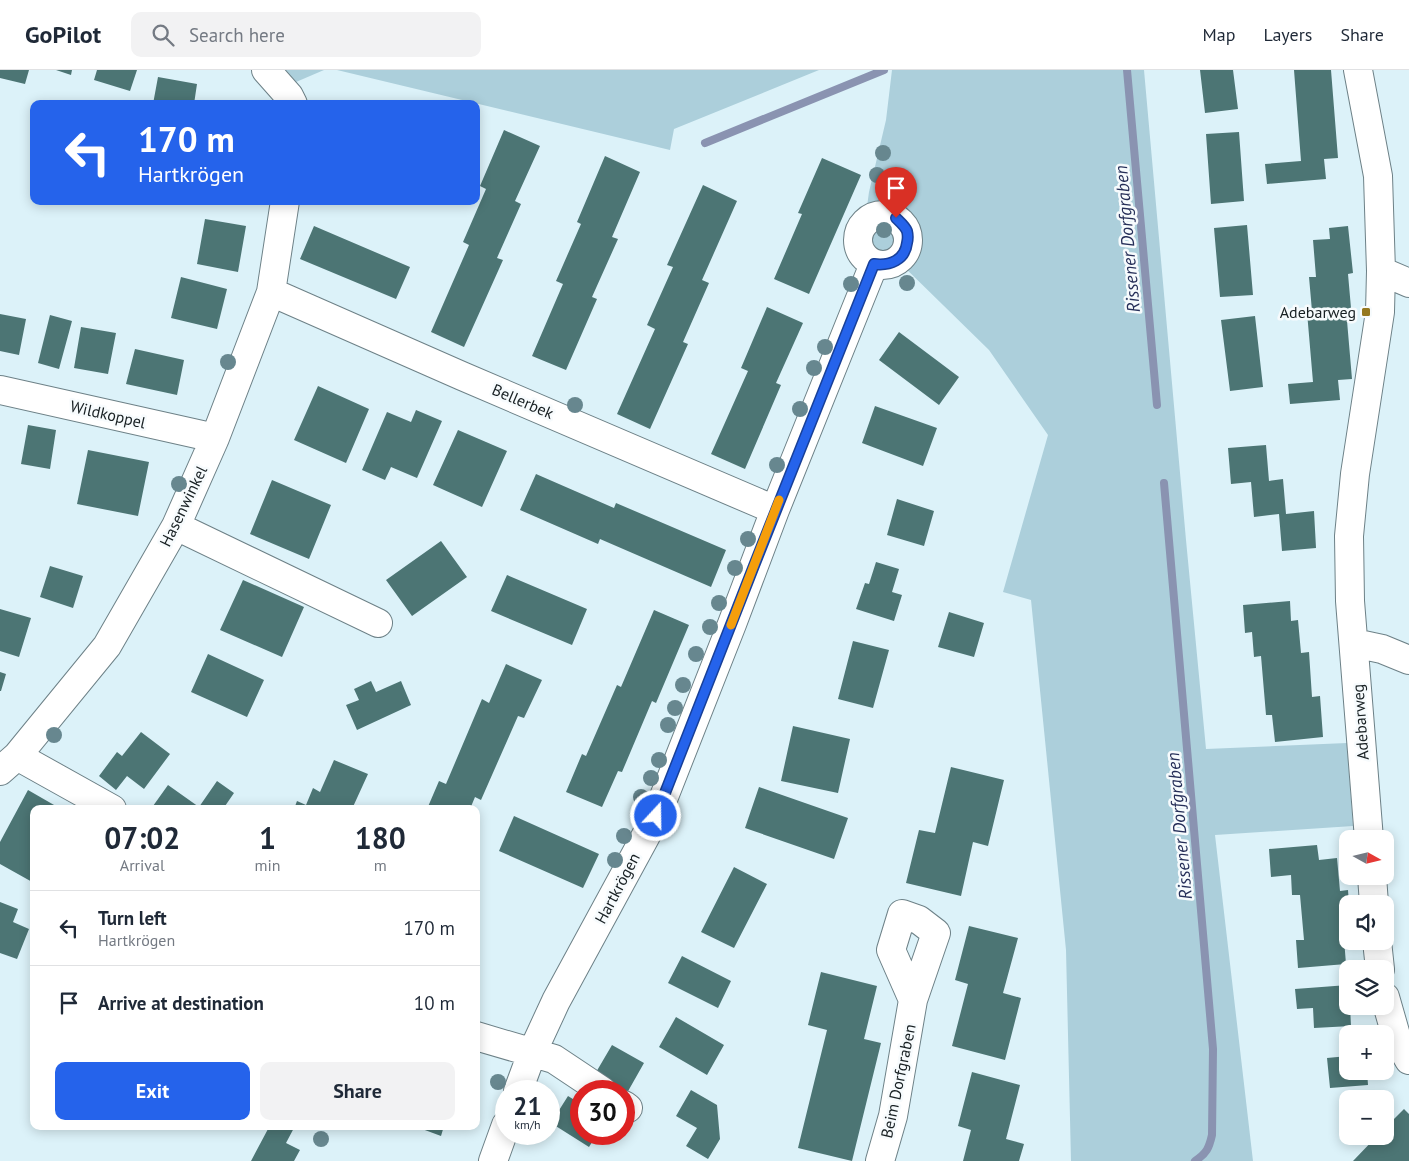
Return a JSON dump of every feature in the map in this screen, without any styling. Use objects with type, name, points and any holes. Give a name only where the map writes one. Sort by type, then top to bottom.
[{"type":"street","points":[[266,70],[290,100]]},
{"type":"street","name":"Adebarweg","points":[[1358,70],[1378,176],[1382,270],[1380,312],[1354,474],[1349,536],[1350,601],[1368,830]]},
{"type":"street","name":"Hasenwinkel","points":[[9,763],[107,646],[176,526],[215,438],[271,292],[284,205]]},
{"type":"street","name":"Hartkrögen","points":[[522,1080],[532,1053],[556,1001],[656,816],[775,510],[874,264]]},
{"type":"street","points":[[1382,270],[1409,283]]},
{"type":"street","name":"Bellerbek","points":[[271,292],[775,510]]},
{"type":"street","name":"Wildkoppel","points":[[0,390],[215,438]]},
{"type":"street","points":[[176,526],[378,623]]},
{"type":"street","points":[[1355,654],[1382,649],[1409,660]]},
{"type":"street","points":[[1355,654],[1409,677]]},
{"type":"street","points":[[9,763],[103,805]]},
{"type":"street","name":"Beim Dorfgraben","points":[[880,1161],[893,1116],[913,1000]]},
{"type":"street","points":[[1391,1015],[1398,1039],[1409,1060]]},
{"type":"street","points":[[480,1037],[554,1060],[585,1080]]},
{"type":"street","points":[[493,1161],[499,1145]]},
{"type":"shaded area","points":[[266,70],[324,70],[282,88]]},
{"type":"shaded area","points":[[337,70],[819,70],[674,129],[670,150],[480,104],[480,100],[462,100]]},
{"type":"shaded area","points":[[892,70],[1144,70],[1206,749],[1347,743],[1353,826],[1215,835],[1253,1161],[1071,1161],[1066,950],[1031,600],[1003,592],[1048,435],[989,350],[898,261],[882,265],[867,259],[861,253],[857,237],[865,221],[869,192],[886,120]]},
{"type":"building","points":[[0,70],[29,70],[25,84],[0,78]]},
{"type":"building","points":[[56,70],[72,70],[71,75]]},
{"type":"building","points":[[97,70],[137,70],[130,91],[94,80]]},
{"type":"building","points":[[1200,70],[1233,70],[1238,109],[1205,113]]},
{"type":"building","points":[[1294,70],[1331,70],[1338,158],[1324,159],[1326,179],[1267,184],[1265,164],[1301,161]]},
{"type":"building","points":[[158,77],[197,84],[195,100],[154,100]]},
{"type":"building","points":[[504,130],[540,146],[515,201],[521,204],[497,258],[503,260],[464,347],[431,332],[469,245],[463,242],[486,189],[480,186]]},
{"type":"building","points":[[1239,132],[1244,201],[1211,204],[1206,134]]},
{"type":"building","points":[[605,156],[640,172],[612,237],[618,239],[592,297],[597,299],[566,370],[532,356],[563,284],[556,281],[581,224],[577,222]]},
{"type":"building","points":[[822,158],[861,175],[809,294],[774,279],[802,214],[798,213]]},
{"type":"building","points":[[703,185],[737,201],[702,280],[709,283],[683,342],[688,344],[650,429],[617,414],[655,329],[647,325],[673,267],[667,265]]},
{"type":"building","points":[[205,219],[246,226],[238,272],[197,264]]},
{"type":"building","points":[[1247,225],[1253,295],[1220,297],[1214,228]]},
{"type":"building","points":[[314,226],[410,267],[396,299],[300,259]]},
{"type":"building","points":[[1348,226],[1353,273],[1348,274],[1351,308],[1346,309],[1352,379],[1338,380],[1340,400],[1290,404],[1288,384],[1313,382],[1307,312],[1312,311],[1309,277],[1316,277],[1313,240],[1330,239],[1329,228]]},
{"type":"building","points":[[181,277],[227,289],[217,329],[171,318]]},
{"type":"building","points":[[767,307],[803,323],[776,383],[781,385],[745,469],[711,454],[748,371],[741,368]]},
{"type":"building","points":[[0,314],[26,319],[19,355],[0,351]]},
{"type":"building","points":[[50,315],[72,321],[59,369],[38,363]]},
{"type":"building","points":[[1255,316],[1263,387],[1230,391],[1221,320]]},
{"type":"building","points":[[81,327],[116,333],[108,374],[74,368]]},
{"type":"building","points":[[899,332],[959,377],[939,405],[879,360]]},
{"type":"building","points":[[135,349],[184,360],[177,395],[126,384]]},
{"type":"building","points":[[318,386],[369,409],[346,463],[294,440]]},
{"type":"building","points":[[875,406],[937,428],[923,466],[862,443]]},
{"type":"building","points":[[416,410],[442,421],[417,478],[391,467],[385,480],[362,470],[387,412],[411,422]]},
{"type":"building","points":[[28,425],[56,430],[50,469],[21,464]]},
{"type":"building","points":[[458,430],[507,451],[482,507],[433,485]]},
{"type":"building","points":[[1266,445],[1269,481],[1283,479],[1286,514],[1314,511],[1316,548],[1282,551],[1279,514],[1254,517],[1251,482],[1231,484],[1228,448]]},
{"type":"building","points":[[88,450],[149,462],[138,516],[77,504]]},
{"type":"building","points":[[536,474],[614,508],[616,503],[726,550],[711,587],[600,539],[598,544],[520,510]]},
{"type":"building","points":[[272,480],[331,505],[309,559],[250,534]]},
{"type":"building","points":[[897,499],[934,511],[924,546],[887,535]]},
{"type":"building","points":[[441,541],[467,577],[412,616],[386,580]]},
{"type":"building","points":[[876,562],[899,569],[892,592],[902,595],[894,621],[856,609],[865,583],[869,584]]},
{"type":"building","points":[[50,566],[83,576],[73,608],[40,597]]},
{"type":"building","points":[[507,575],[587,609],[572,645],[491,611]]},
{"type":"building","points":[[243,580],[304,607],[282,657],[220,630]]},
{"type":"building","points":[[1290,601],[1291,621],[1298,620],[1301,653],[1309,652],[1312,697],[1320,696],[1323,737],[1275,742],[1272,715],[1266,715],[1261,656],[1254,657],[1252,632],[1245,633],[1243,605]]},
{"type":"building","points":[[0,609],[31,618],[19,657],[0,651]]},
{"type":"building","points":[[654,610],[689,625],[656,703],[652,701],[622,772],[618,771],[602,807],[566,792],[582,754],[586,756],[617,685],[621,687]]},
{"type":"building","points":[[949,612],[984,623],[974,657],[938,647]]},
{"type":"building","points":[[853,641],[889,650],[873,708],[838,699]]},
{"type":"building","points":[[208,654],[264,680],[247,717],[191,692]]},
{"type":"building","points":[[506,664],[542,680],[524,718],[518,716],[481,800],[475,797],[472,805],[429,805],[439,781],[446,784],[482,699],[489,703]]},
{"type":"building","points":[[0,672],[6,674],[1,691],[0,691]]},
{"type":"building","points":[[371,681],[376,692],[401,681],[411,705],[357,730],[346,705],[359,700],[354,689]]},
{"type":"building","points":[[793,726],[850,739],[838,793],[781,781]]},
{"type":"building","points":[[141,732],[170,754],[144,789],[127,776],[116,790],[99,776],[117,752],[122,756]]},
{"type":"building","points":[[334,760],[368,774],[354,805],[306,805],[313,788],[320,792]]},
{"type":"building","points":[[951,767],[1004,780],[988,846],[973,842],[961,896],[906,883],[919,830],[935,833]]},
{"type":"building","points":[[217,781],[234,793],[226,805],[200,805]]},
{"type":"building","points":[[168,785],[196,805],[154,805]]},
{"type":"building","points":[[759,787],[848,818],[834,859],[745,828]]},
{"type":"building","points":[[28,790],[54,805],[30,805],[30,881],[0,864],[0,842]]},
{"type":"building","points":[[297,801],[306,805],[296,805]]},
{"type":"building","points":[[514,816],[599,854],[583,888],[499,851]]},
{"type":"building","points":[[1317,845],[1319,860],[1337,858],[1340,891],[1348,890],[1348,895],[1339,895],[1339,950],[1345,950],[1346,960],[1339,960],[1339,965],[1298,968],[1296,940],[1304,940],[1300,895],[1292,895],[1291,875],[1271,877],[1269,849]]},
{"type":"building","points":[[734,867],[767,884],[734,948],[701,932]]},
{"type":"building","points":[[0,902],[18,909],[13,922],[29,929],[17,959],[0,953]]},
{"type":"building","points":[[969,926],[1018,938],[1003,993],[1021,998],[1005,1060],[952,1046],[968,984],[955,980]]},
{"type":"building","points":[[682,956],[731,981],[718,1008],[668,983]]},
{"type":"building","points":[[821,972],[877,986],[864,1039],[881,1043],[852,1161],[798,1148],[827,1030],[808,1025]]},
{"type":"building","points":[[1339,986],[1339,1015],[1350,1015],[1351,1025],[1314,1028],[1313,1008],[1297,1009],[1295,989]]},
{"type":"building","points":[[676,1017],[724,1045],[707,1075],[659,1047]]},
{"type":"building","points":[[612,1045],[644,1063],[634,1080],[605,1080],[595,1074]]},
{"type":"building","points":[[1339,1057],[1339,1080],[1368,1080],[1368,1085],[1330,1088],[1327,1058]]},
{"type":"building","points":[[972,1072],[1020,1085],[1006,1139],[1024,1144],[1019,1161],[963,1161],[971,1130],[958,1126]]},
{"type":"building","points":[[691,1090],[717,1105],[720,1139],[708,1159],[686,1146],[697,1128],[676,1116]]},
{"type":"building","points":[[568,1096],[570,1097],[570,1135],[560,1129],[560,1109]]},
{"type":"building","points":[[1404,1109],[1409,1114],[1409,1161],[1353,1161],[1368,1145],[1394,1145],[1394,1119]]},
{"type":"building","points":[[267,1130],[293,1130],[286,1143],[300,1150],[294,1161],[251,1161]]},
{"type":"building","points":[[425,1130],[443,1130],[441,1136]]},
{"type":"waterway","points":[[705,143],[884,70]]},
{"type":"waterway","name":"Rissener Dorfgraben","points":[[1127,70],[1157,405]]},
{"type":"waterway","name":"Rissener Dorfgraben","points":[[1164,483],[1213,1049],[1212,1135],[1207,1150],[1195,1161]]},
{"type":"slow traffic","points":[[731,625],[779,500]]},
{"type":"place","name":"Adebarweg","points":[[1366,312]]},
{"type":"route","points":[[656,816],[775,510],[874,264],[890,264],[897,261],[907,247],[907,231],[896,218]]}]
